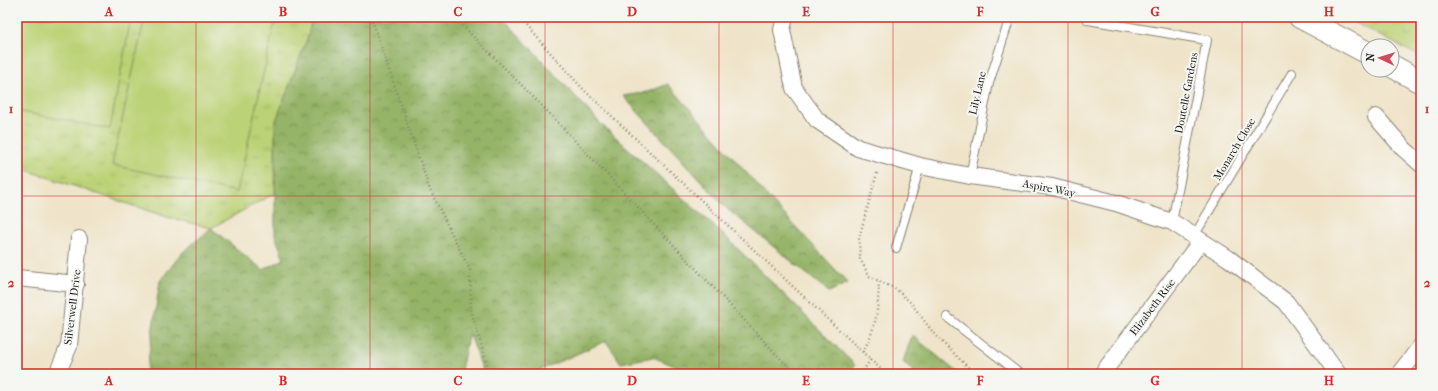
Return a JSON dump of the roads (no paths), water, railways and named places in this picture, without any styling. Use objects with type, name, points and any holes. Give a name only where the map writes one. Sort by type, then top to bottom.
[{"type":"street","name":"Aspire Way","points":[[785,17],[782,30],[794,88],[817,120],[858,148],[920,166],[970,176],[1052,187],[1116,203],[1172,222],[1228,258],[1286,302],[1338,374]]},
{"type":"street","points":[[1300,17],[1360,49]]},
{"type":"street","points":[[1400,70],[1421,82]]},
{"type":"street","points":[[1376,117],[1404,149],[1421,164]]},
{"type":"street","name":"Elizabeth Rise","points":[[1102,374],[1198,238]]},
{"type":"street","name":"Silverwell Drive","points":[[57,374],[69,346],[76,284],[79,239]]},
{"type":"street","points":[[17,278],[76,284]]},
{"type":"street","points":[[1399,374],[1421,346]]},
{"type":"lane","name":"Lily Lane","points":[[970,176],[989,83],[1010,17]]},
{"type":"lane","name":"Doutelle Gardens","points":[[1088,20],[1207,40],[1172,222]]},
{"type":"lane","name":"Monarch Close","points":[[1198,238],[1292,73]]},
{"type":"lane","points":[[896,248],[920,166]]},
{"type":"lane","points":[[947,317],[1020,374]]}]
